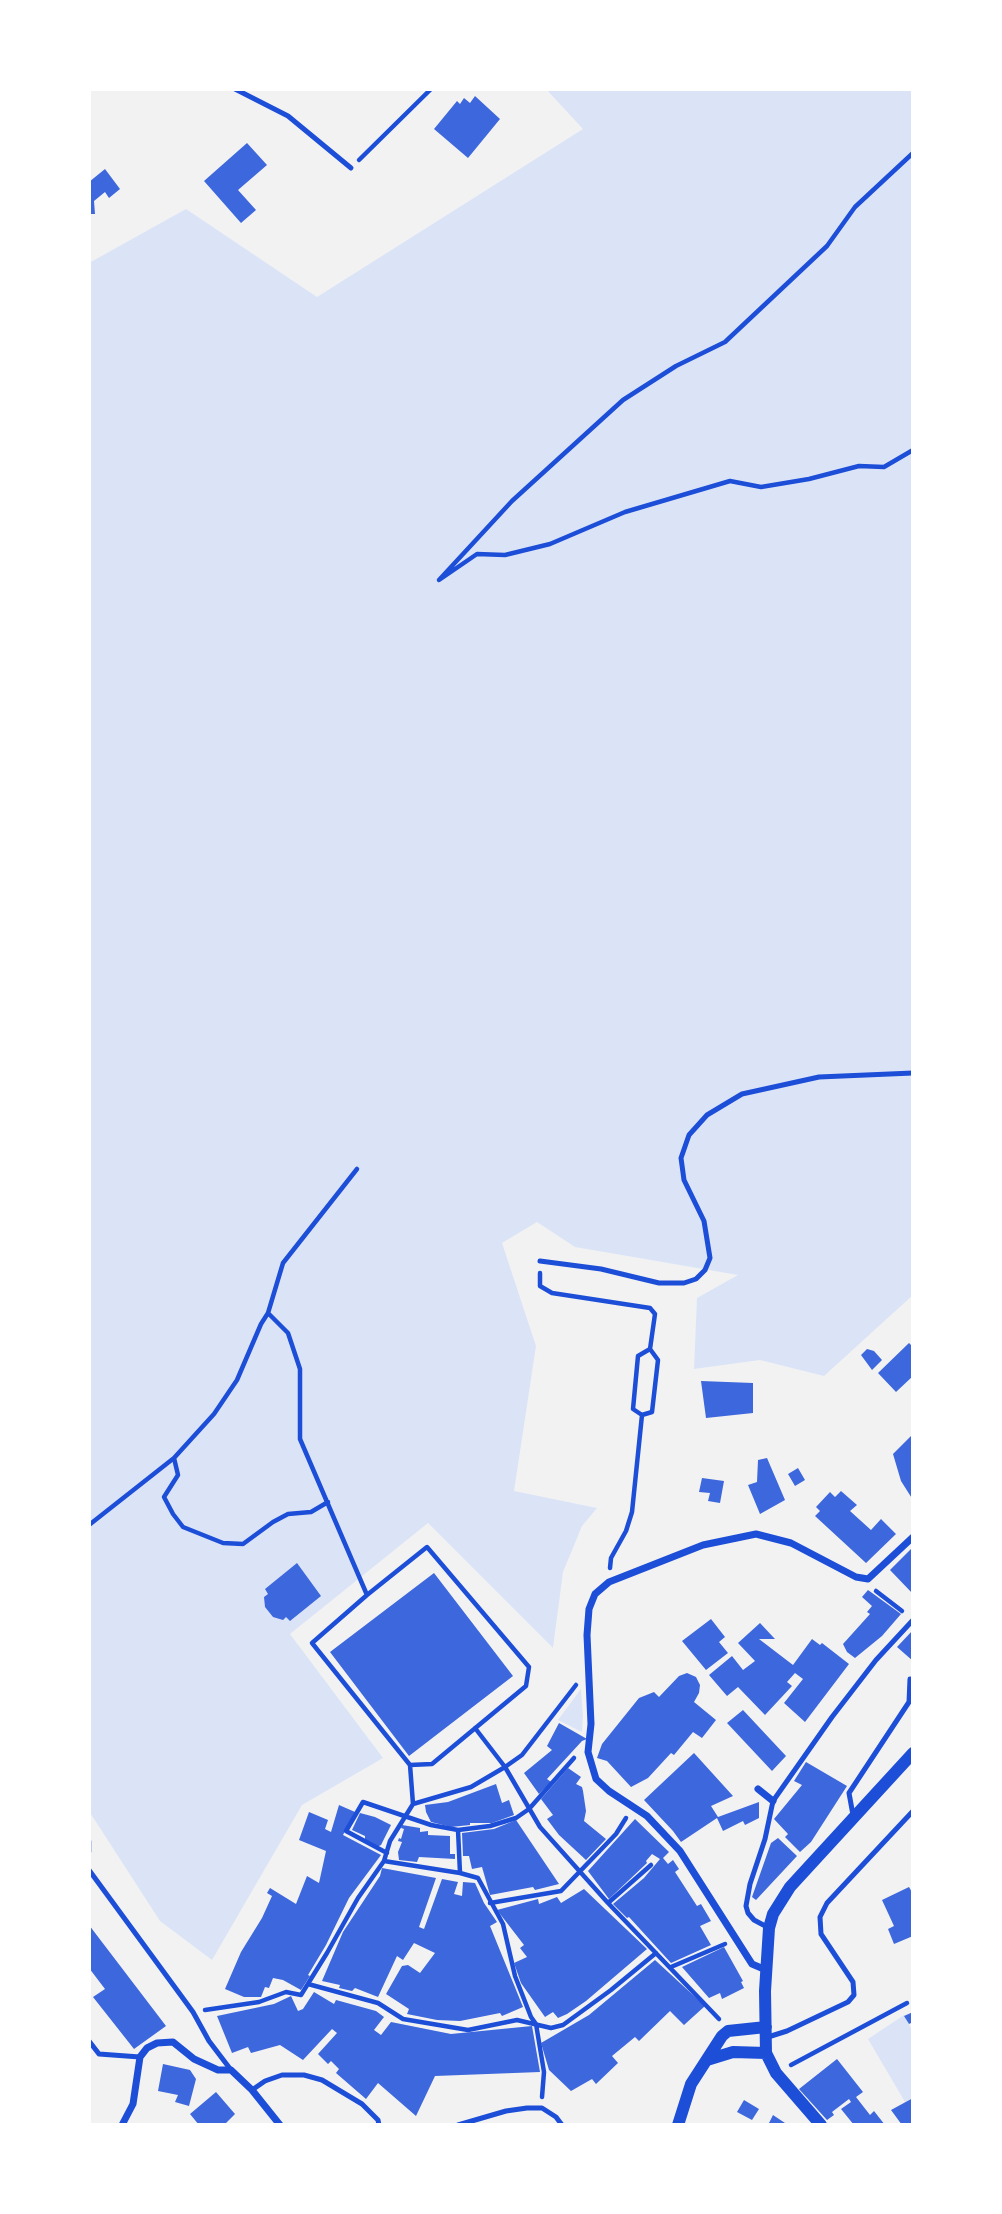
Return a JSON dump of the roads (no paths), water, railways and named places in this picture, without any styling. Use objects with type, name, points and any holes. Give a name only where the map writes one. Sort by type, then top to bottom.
[{"type":"street","points":[[766,1970],[752,1964],[680,1851],[647,1816],[596,1779],[588,1752],[591,1724],[587,1635],[589,1609],[595,1594],[609,1582],[703,1545],[756,1534],[791,1543],[856,1577],[868,1578],[913,1537]]},
{"type":"street","points":[[821,2125],[776,2073],[766,2053],[769,1928],[773,1914],[790,1887],[913,1754]]},
{"type":"street","points":[[758,1789],[773,1801]]},
{"type":"street","points":[[678,2125],[691,2084],[716,2043],[728,2031],[766,2033]]},
{"type":"street","points":[[122,2125],[133,2104],[140,2057],[147,2048],[157,2043],[173,2042],[194,2059],[218,2070],[231,2070],[252,2090],[280,2125]]},
{"type":"street","points":[[707,2060],[733,2052],[766,2053]]},
{"type":"lane","points":[[235,89],[288,117],[351,168]]},
{"type":"lane","points":[[540,1261],[601,1269],[659,1283],[684,1283],[695,1279],[705,1270],[710,1258],[704,1221],[684,1180],[681,1158],[689,1135],[707,1115],[742,1094],[819,1077],[913,1073]]},
{"type":"lane","points":[[769,1928],[754,1920],[746,1906],[773,1801],[876,1660],[913,1620]]},
{"type":"lane","points":[[854,1819],[849,1793],[909,1702],[910,1679]]},
{"type":"lane","points":[[766,2033],[787,2031],[848,2002],[854,1995],[853,1982],[821,1934],[820,1917],[827,1903],[913,1811]]},
{"type":"lane","points":[[89,1870],[193,2012],[209,2041],[231,2070]]},
{"type":"lane","points":[[89,2042],[99,2054],[140,2057]]},
{"type":"lane","points":[[252,2090],[265,2081],[282,2075],[304,2075],[322,2080],[362,2104],[378,2120],[379,2125]]},
{"type":"lane","points":[[458,2125],[506,2110],[542,2108],[556,2117],[562,2125]]}]
